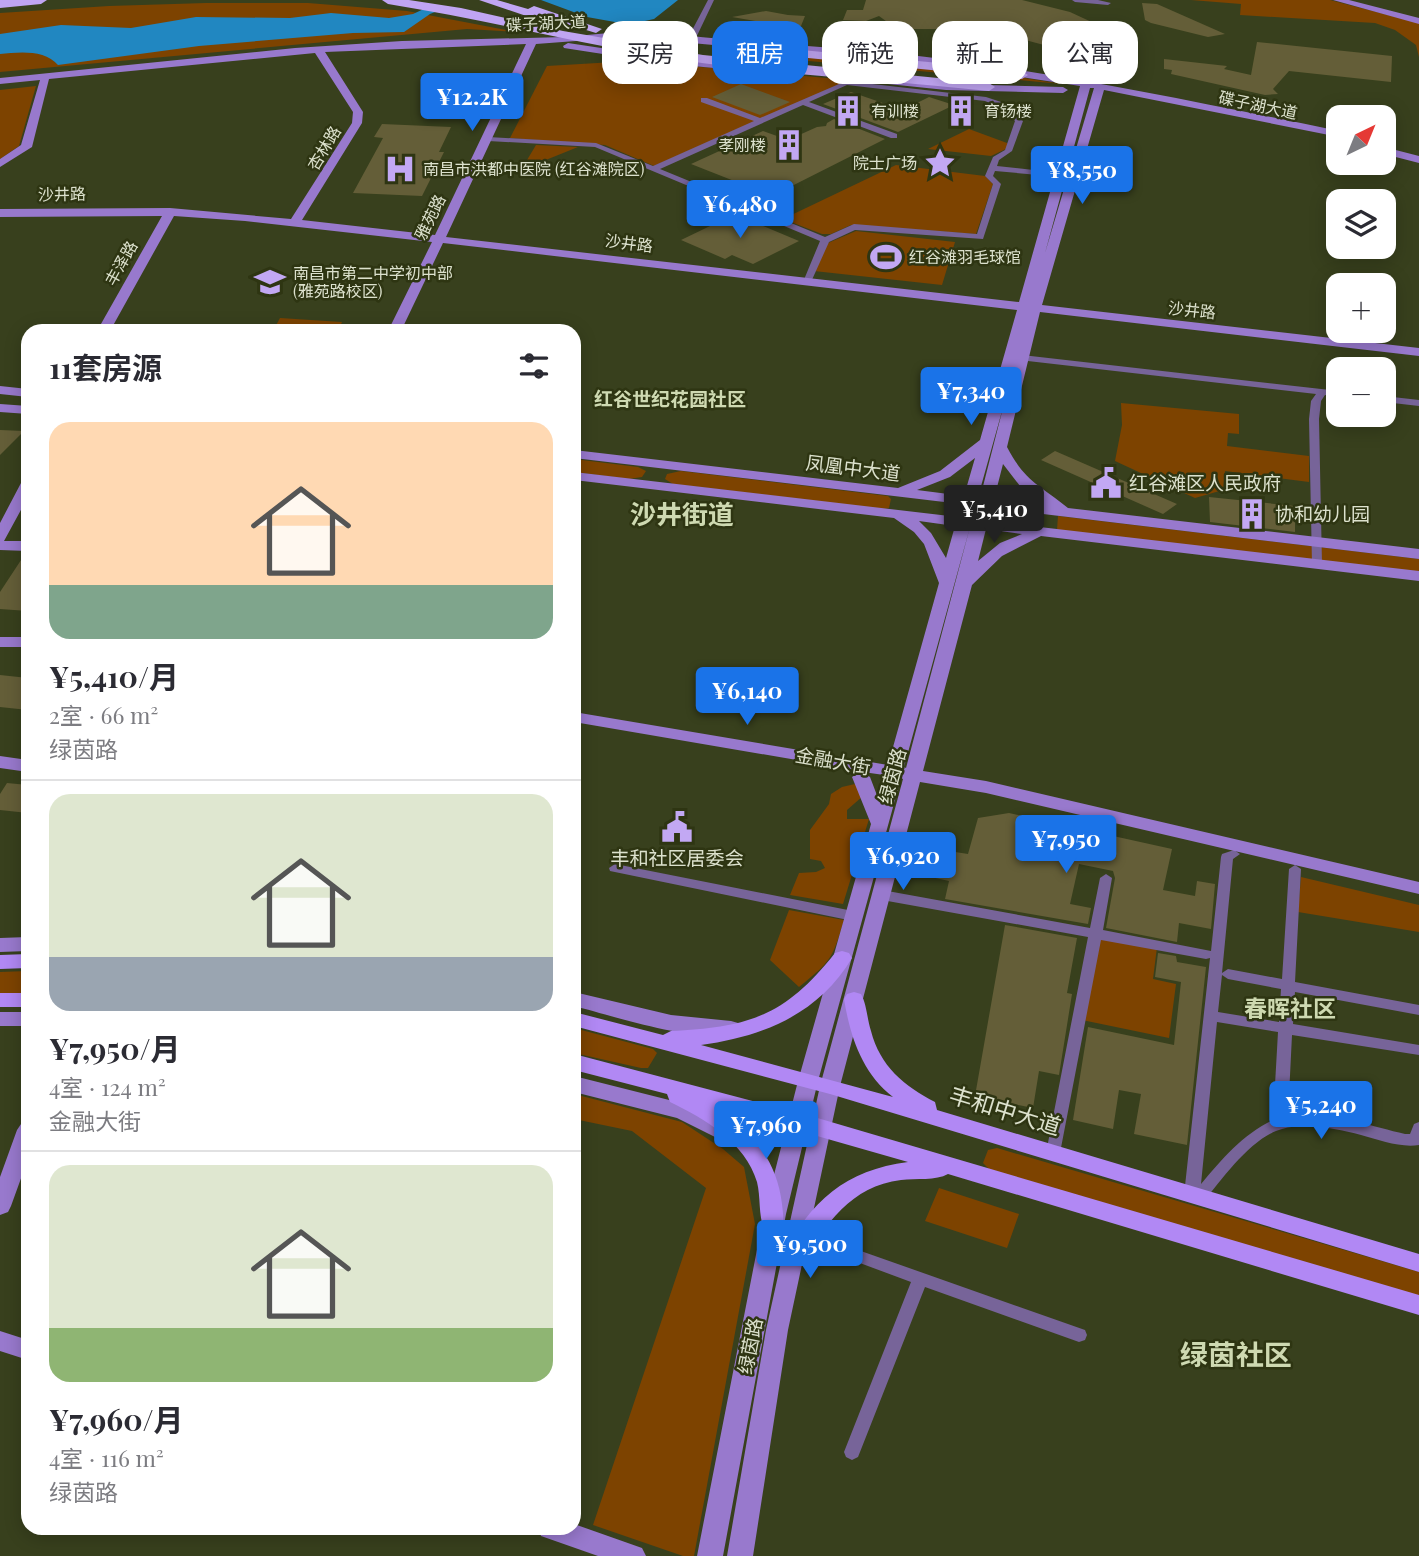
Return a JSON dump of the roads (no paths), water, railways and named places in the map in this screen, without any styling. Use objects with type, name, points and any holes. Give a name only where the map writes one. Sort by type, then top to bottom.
[{"type":"highway","points":[[0,4],[41,0]]},
{"type":"highway","points":[[388,0],[461,12],[563,35],[602,39]]},
{"type":"highway","points":[[461,0],[561,30],[602,37]]},
{"type":"highway","points":[[485,0],[602,35]]},
{"type":"highway","points":[[505,0],[602,34]]},
{"type":"highway","points":[[698,47],[932,65]]},
{"type":"highway","points":[[698,58],[989,87]]},
{"type":"main road","points":[[1338,0],[1419,21]]},
{"type":"main road","name":"碟子湖大道","points":[[0,84],[320,52],[531,43],[602,36]]},
{"type":"main road","name":"碟子湖大道","points":[[698,41],[932,61]]},
{"type":"main road","name":"碟子湖大道","points":[[0,84],[295,51],[402,44],[531,43],[577,46],[661,60],[946,87],[1092,88]]},
{"type":"main road","name":"雅苑路","points":[[397,324],[488,139],[531,43]]},
{"type":"main road","name":"杏林路","points":[[295,222],[357,123],[358,111],[320,52]]},
{"type":"main road","name":"碟子湖大道","points":[[1028,76],[1326,133]]},
{"type":"main road","points":[[0,164],[26,146],[45,81]]},
{"type":"main road","name":"绿茵路","points":[[740,1556],[777,1330],[830,1086],[881,895],[902,778],[910,712],[969,501],[992,445],[1029,334],[1031,279],[1060,175],[1092,88]]},
{"type":"main road","name":"绿茵路","points":[[710,1556],[773,1225],[808,1080],[879,823],[902,778],[964,584],[986,503],[992,445],[1092,88]]},
{"type":"main road","points":[[1396,151],[1419,157]]},
{"type":"main road","name":"沙井路","points":[[0,213],[170,212],[295,222],[1419,352]]},
{"type":"main road","name":"丰泽路","points":[[107,324],[170,212]]},
{"type":"main road","points":[[0,390],[21,392]]},
{"type":"main road","points":[[0,408],[21,410]]},
{"type":"main road","points":[[895,492],[918,487],[945,474],[992,445],[1021,480],[1055,506],[1071,513]]},
{"type":"main road","name":"凤凰中大道","points":[[581,455],[1419,554]]},
{"type":"main road","points":[[581,477],[1419,576]]},
{"type":"main road","points":[[0,537],[21,496]]},
{"type":"main road","points":[[897,515],[909,521],[934,544],[946,582]]},
{"type":"main road","points":[[964,584],[1001,548],[1016,539],[1046,533]]},
{"type":"main road","points":[[0,545],[21,546]]},
{"type":"main road","points":[[0,642],[21,642]]},
{"type":"main road","points":[[0,651],[21,651]]},
{"type":"main road","points":[[879,823],[864,772],[889,756],[901,721],[910,712]]},
{"type":"main road","name":"金融大街","points":[[581,718],[864,772]]},
{"type":"main road","name":"金融大街","points":[[581,730],[1000,790],[1419,888]]},
{"type":"main road","points":[[0,762],[21,765]]},
{"type":"main road","name":"金融大街","points":[[902,778],[1419,898]]},
{"type":"main road","points":[[0,945],[21,947]]},
{"type":"main road","points":[[0,962],[21,951]]},
{"type":"main road","points":[[650,1039],[729,1035],[759,1027],[789,1012],[810,995],[826,980],[842,958]]},
{"type":"main road","points":[[853,999],[864,1048],[875,1067],[891,1084],[919,1104],[975,1130]]},
{"type":"main road","points":[[0,1000],[21,1000]]},
{"type":"main road","points":[[581,1000],[710,1028],[759,1027]]},
{"type":"main road","points":[[0,1019],[21,1018]]},
{"type":"main road","name":"丰和中大道","points":[[581,1021],[830,1086],[1419,1263]]},
{"type":"main road","points":[[581,1064],[798,1120],[1419,1305]]},
{"type":"main road","points":[[633,1076],[700,1107],[736,1132],[758,1159],[768,1182],[773,1225]]},
{"type":"main road","points":[[581,1086],[682,1111],[747,1145]]},
{"type":"main road","points":[[0,1206],[21,1149]]},
{"type":"main road","points":[[793,1257],[819,1215],[845,1190],[873,1175],[904,1168],[963,1169]]},
{"type":"main road","points":[[0,1340],[21,1348]]},
{"type":"main road","points":[[570,1535],[632,1556]]},
{"type":"street","points":[[698,26],[711,0]]},
{"type":"street","points":[[1075,0],[1108,3]]},
{"type":"street","points":[[653,169],[846,83],[986,99],[1007,107],[1019,121],[1009,152],[996,159],[989,176],[998,184],[979,237],[854,227],[825,240],[807,282]]},
{"type":"street","points":[[916,100],[931,93]]},
{"type":"street","points":[[704,100],[760,121]]},
{"type":"street","points":[[802,103],[894,136]]},
{"type":"street","points":[[488,139],[596,145],[825,240]]},
{"type":"street","points":[[992,168],[1060,175]]},
{"type":"street","points":[[1022,358],[1326,392]]},
{"type":"street","points":[[1317,564],[1314,419],[1316,401],[1322,392]]},
{"type":"street","points":[[1396,400],[1419,403]]},
{"type":"street","points":[[1195,1196],[1227,858],[1234,855]]},
{"type":"street","points":[[615,868],[853,916]]},
{"type":"street","points":[[1280,1123],[1296,869]]},
{"type":"street","points":[[1054,1153],[1106,878]]},
{"type":"street","points":[[881,895],[1206,954]]},
{"type":"street","points":[[1228,974],[1419,1010]]},
{"type":"street","points":[[1211,1016],[1419,1050]]},
{"type":"street","points":[[1195,1196],[1264,1130],[1280,1123],[1294,1120],[1317,1122],[1405,1140],[1416,1140],[1419,1128]]},
{"type":"street","points":[[793,1257],[841,1250],[1079,1335]]},
{"type":"street","points":[[852,1452],[920,1278]]},
{"type":"water","points":[[443,0],[678,0],[654,19],[602,21],[602,26],[460,2],[430,14],[404,32],[353,33],[199,46],[58,65],[39,54],[0,54],[0,34],[61,25],[131,28],[196,17],[290,18],[331,13],[389,18],[413,14]]},
{"type":"place","name":"有训楼","points":[[848,111]]},
{"type":"place","name":"育钖楼","points":[[961,111]]},
{"type":"place","name":"孝刚楼","points":[[789,145]]},
{"type":"place","name":"院士广场","points":[[940,163]]},
{"type":"place","name":"南昌市洪都中医院 (红谷滩院区)","points":[[400,169]]},
{"type":"place","name":"红谷滩羽毛球馆","points":[[886,257]]},
{"type":"place","name":"南昌市第二中学初中部 (雅苑路校区)","points":[[270,282]]},
{"type":"place","name":"红谷滩区人民政府","points":[[1106,483]]},
{"type":"place","name":"协和幼儿园","points":[[1252,514]]},
{"type":"place","name":"丰和社区居委会","points":[[677,827]]},
{"type":"district","name":"红谷世纪花园社区","points":[[670,399]]},
{"type":"district","name":"沙井街道","points":[[682,515]]},
{"type":"district","name":"春晖社区","points":[[1290,1009]]},
{"type":"district","name":"绿茵社区","points":[[1236,1355]]}]
